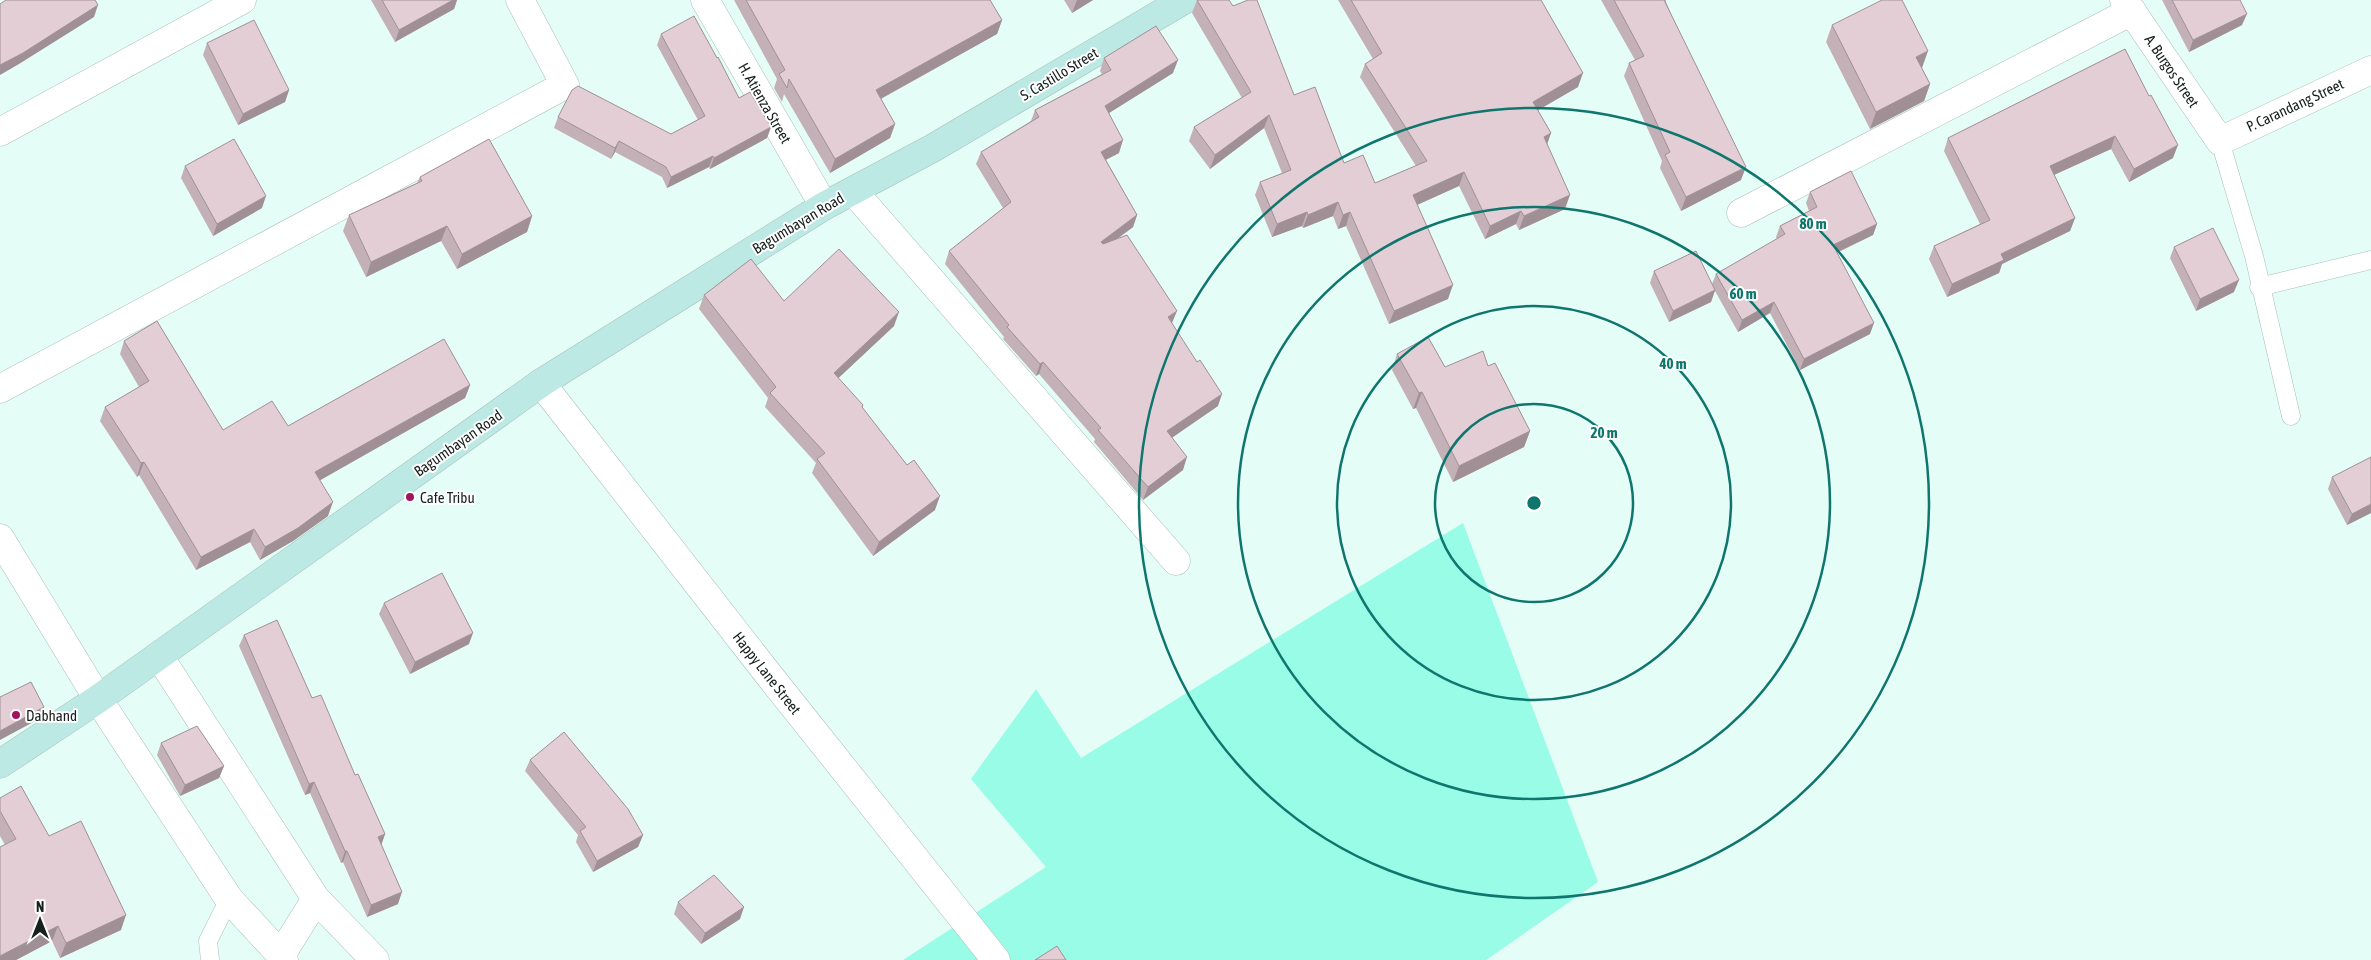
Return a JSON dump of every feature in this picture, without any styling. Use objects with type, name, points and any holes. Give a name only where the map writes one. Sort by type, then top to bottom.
[{"type":"street","points":[[0,132],[242,0]]},
{"type":"street","points":[[0,390],[565,86],[520,0]]},
{"type":"street","name":"H. Atienza Street","points":[[705,0],[824,206]]},
{"type":"street","name":"S. Castillo Street","points":[[934,148],[1184,0]]},
{"type":"street","points":[[1740,213],[2128,6]]},
{"type":"street","name":"A. Burgos Street","points":[[2128,6],[2220,141]]},
{"type":"street","name":"P. Carandang Street","points":[[2220,141],[2371,70]]},
{"type":"street","name":"Bagumbayan Road","points":[[0,764],[160,656],[541,383],[824,206],[934,148]]},
{"type":"street","points":[[852,191],[1176,561]]},
{"type":"street","name":"Happy Lane Street","points":[[541,383],[772,679],[996,960]]},
{"type":"street","points":[[0,538],[98,699],[229,899],[283,957],[316,899]]},
{"type":"street","points":[[160,656],[316,899],[375,960]]},
{"type":"lane","points":[[2220,141],[2254,256],[2259,287],[2291,416]]},
{"type":"lane","points":[[2259,287],[2371,260]]},
{"type":"lane","points":[[210,960],[208,941],[229,899]]},
{"type":"green space","points":[[1463,523],[1598,882],[1486,960],[903,960],[1046,867],[971,779],[1036,689],[1081,758]]},
{"type":"building","points":[[6,0],[95,0],[98,5],[23,53],[0,65],[0,4]]},
{"type":"building","points":[[382,0],[453,0],[399,30]]},
{"type":"building","points":[[746,0],[990,0],[1002,20],[876,90],[895,124],[835,159],[789,79],[787,88],[779,74],[785,70]]},
{"type":"building","points":[[1197,0],[1229,0],[1233,6],[1248,0],[1257,0],[1294,95],[1315,87],[1344,163],[1363,155],[1375,183],[1427,161],[1365,64],[1382,53],[1351,0],[1541,0],[1583,73],[1533,102],[1551,133],[1544,137],[1570,195],[1524,216],[1521,211],[1490,226],[1464,172],[1413,195],[1453,285],[1394,311],[1350,212],[1343,215],[1338,202],[1308,215],[1307,212],[1277,224],[1260,182],[1291,170],[1269,115],[1215,155],[1194,127],[1251,92]]},
{"type":"building","points":[[1614,0],[1664,0],[1746,167],[1686,197],[1665,155],[1670,152],[1629,63],[1644,56]]},
{"type":"building","points":[[1882,0],[1902,0],[1928,51],[1916,57],[1930,84],[1876,112],[1832,25]]},
{"type":"building","points":[[2172,0],[2240,0],[2247,14],[2193,40]]},
{"type":"building","points":[[694,16],[739,98],[750,92],[771,127],[714,158],[713,156],[671,177],[666,167],[619,141],[615,148],[558,117],[572,90],[578,86],[671,134],[705,116],[661,34]]},
{"type":"building","points":[[254,20],[289,90],[243,114],[207,43]]},
{"type":"building","points":[[1156,26],[1178,60],[1105,106],[1123,140],[1101,152],[1137,215],[1101,242],[1103,244],[1127,235],[1177,311],[1168,317],[1197,362],[1200,360],[1222,394],[1167,431],[1187,457],[1148,487],[1098,430],[1101,428],[1043,362],[1040,364],[1007,327],[1009,325],[949,251],[1011,202],[981,152],[1039,117],[1035,110],[1111,70],[1104,58]]},
{"type":"building","points":[[2125,49],[2149,96],[2151,95],[2178,145],[2134,169],[2115,136],[2050,166],[2075,218],[2001,254],[2004,260],[1952,284],[1934,246],[1990,220],[1948,138]]},
{"type":"building","points":[[234,139],[266,196],[217,224],[185,166]]},
{"type":"building","points":[[489,139],[532,216],[462,254],[447,226],[371,262],[349,215],[422,181],[420,177]]},
{"type":"building","points":[[1851,171],[1877,224],[1833,245],[1874,323],[1804,359],[1774,302],[1742,320],[1716,274],[1785,234],[1780,226],[1817,207],[1810,192]]},
{"type":"building","points":[[2213,228],[2239,280],[2200,299],[2174,247]]},
{"type":"building","points":[[839,249],[899,312],[834,373],[863,405],[862,407],[907,465],[914,460],[940,496],[879,542],[817,459],[825,453],[770,393],[776,387],[704,295],[751,259],[784,301]]},
{"type":"building","points":[[1696,251],[1715,290],[1673,311],[1654,271]]},
{"type":"building","points":[[157,321],[223,430],[272,401],[288,426],[444,339],[470,385],[315,472],[333,502],[298,528],[265,547],[254,529],[201,557],[144,462],[141,463],[105,407],[149,381],[124,341]]},
{"type":"building","points":[[1428,337],[1445,367],[1483,351],[1488,366],[1495,363],[1530,431],[1459,466],[1422,392],[1419,393],[1397,354]]},
{"type":"building","points":[[2371,457],[2371,504],[2352,514],[2332,477]]},
{"type":"building","points":[[442,573],[473,633],[415,662],[384,603]]},
{"type":"building","points":[[277,620],[312,698],[321,695],[355,775],[358,774],[385,834],[378,837],[402,892],[371,905],[314,782],[309,784],[244,635]]},
{"type":"building","points":[[31,682],[44,707],[0,731],[0,697]]},
{"type":"building","points":[[197,726],[224,766],[185,785],[161,743]]},
{"type":"building","points":[[564,732],[628,809],[643,835],[597,861],[580,831],[586,827],[530,760]]},
{"type":"building","points":[[21,786],[49,836],[81,821],[126,915],[66,943],[58,926],[0,956],[0,847],[16,839],[0,811],[0,798]]},
{"type":"building","points":[[714,875],[744,907],[705,933],[678,902]]},
{"type":"building","points":[[1057,946],[1066,960],[1035,960]]},
{"type":"place","name":"Cafe Tribu","points":[[410,497]]},
{"type":"place","name":"Dabhand","points":[[16,715]]}]
